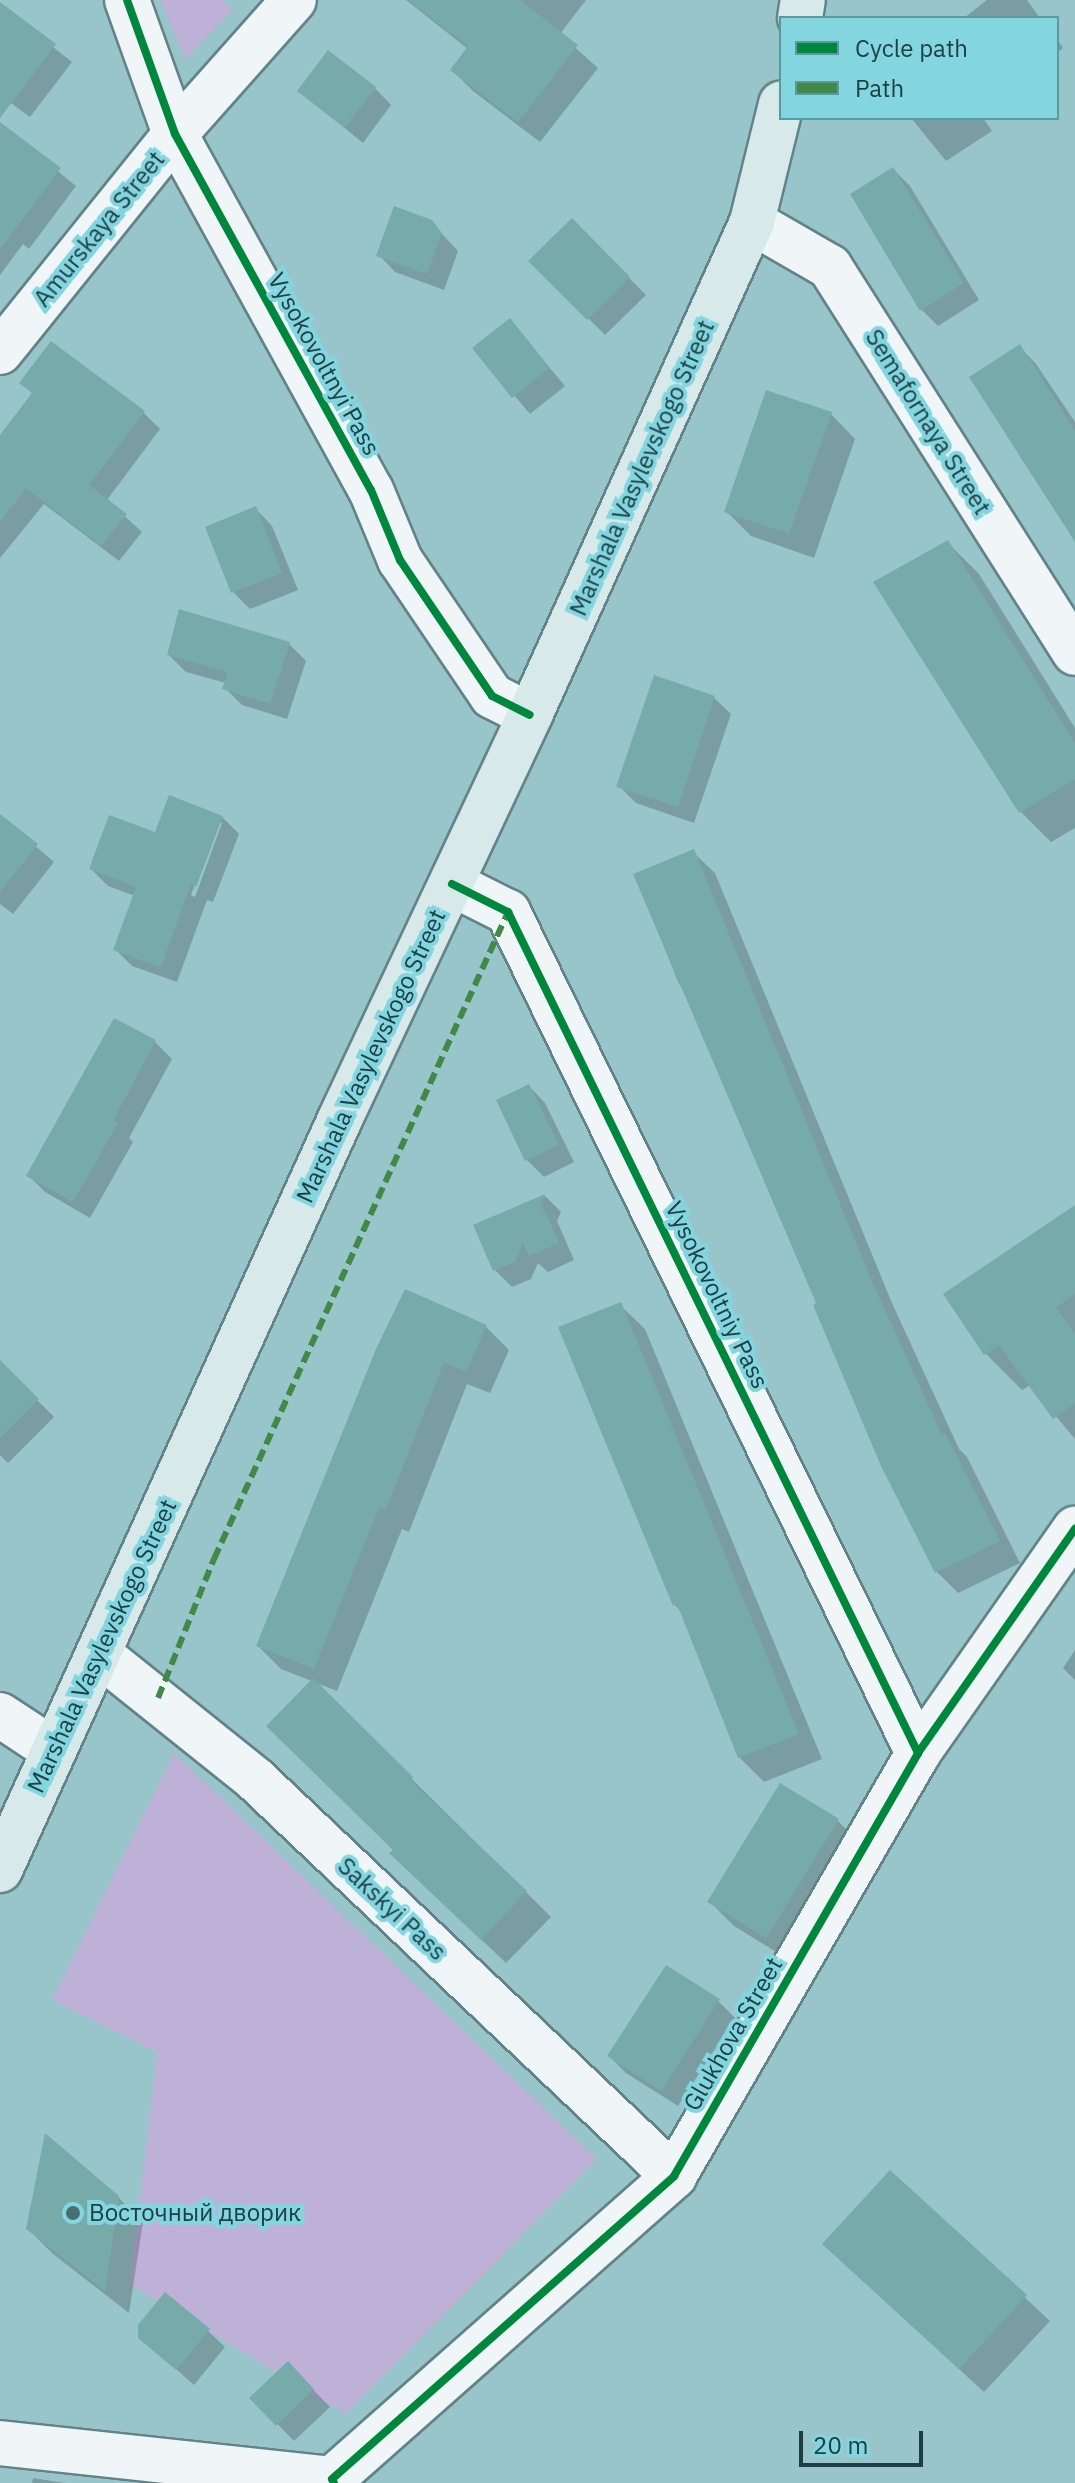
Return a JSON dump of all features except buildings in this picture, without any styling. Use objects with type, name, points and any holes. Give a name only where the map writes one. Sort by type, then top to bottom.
[{"type":"main road","name":"Marshala Vasylevskogo Street","points":[[0,1870],[340,1119],[530,715],[752,222],[779,112]]},
{"type":"street","name":"Vysokovoltnyi Pass","points":[[127,0],[175,134],[371,490],[400,560],[492,696],[530,715]]},
{"type":"street","name":"Amurskaya Street","points":[[0,352],[175,134],[294,0]]},
{"type":"street","name":"Semafornaya Street","points":[[752,222],[830,267],[1075,653]]},
{"type":"street","name":"Vysokovoltniy Pass","points":[[452,884],[508,912],[918,1753]]},
{"type":"street","name":"Glukhova Street","points":[[333,2481],[674,2176],[918,1753],[1075,1529]]},
{"type":"street","name":"Sakskyi Pass","points":[[99,1654],[256,1780],[674,2176]]},
{"type":"street","points":[[0,1715],[53,1750]]},
{"type":"street","points":[[0,2443],[333,2481]]},
{"type":"shaded area","points":[[160,0],[222,0],[233,9],[186,59]]},
{"type":"shaded area","points":[[174,1753],[597,2159],[346,2414],[130,2284],[157,2052],[52,2000]]},
{"type":"marked path","points":[[158,1698],[214,1559],[508,912]]},
{"type":"cycle path","points":[[127,0],[175,134],[371,490],[400,560],[492,696],[530,715]]},
{"type":"cycle path","points":[[452,884],[508,912],[918,1753]]},
{"type":"cycle path","points":[[334,2483],[332,2479],[674,2176],[918,1753],[1075,1529]]},
{"type":"place","name":"Восточный дворик","points":[[73,2213]]}]
